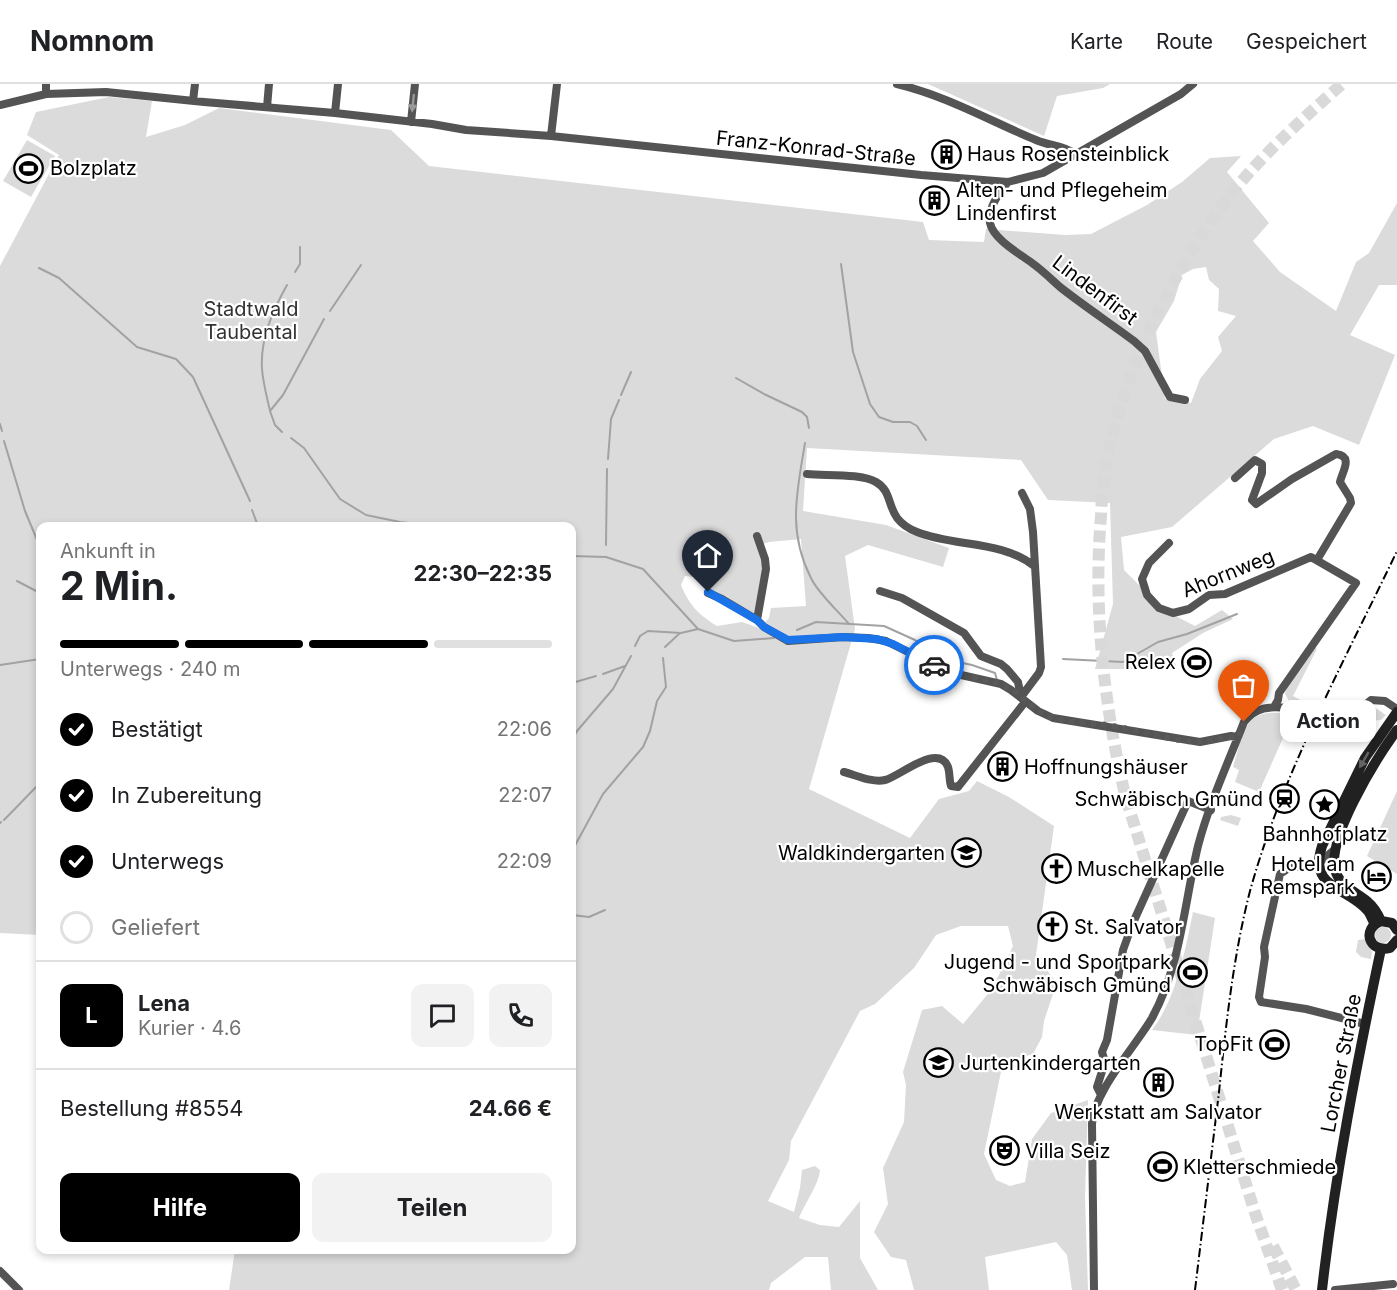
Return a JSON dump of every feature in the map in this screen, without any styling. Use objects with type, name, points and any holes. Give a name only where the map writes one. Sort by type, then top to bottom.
[{"type":"main road","points":[[1397,711],[1359,768],[1322,846],[1319,863],[1325,879],[1337,890],[1364,908],[1378,922],[1392,923],[1397,930]]},
{"type":"main road","points":[[1378,922],[1369,902],[1339,879],[1335,871],[1334,850],[1368,773],[1397,730]]},
{"type":"main road","points":[[1378,922],[1370,932],[1370,940],[1373,944],[1381,949],[1390,948],[1397,940]]},
{"type":"main road","name":"Lorcher Straße","points":[[1322,1290],[1329,1228],[1365,1024],[1381,949]]},
{"type":"street","points":[[46,84],[46,94]]},
{"type":"street","points":[[193,101],[195,84]]},
{"type":"street","points":[[267,107],[269,84]]},
{"type":"street","points":[[335,113],[338,84]]},
{"type":"street","points":[[411,122],[415,84]]},
{"type":"street","points":[[550,136],[557,84]]},
{"type":"street","points":[[897,84],[957,103],[1039,142],[1068,148],[1075,154]]},
{"type":"street","name":"Franz-Konrad-Straße","points":[[0,105],[46,94],[106,88],[193,101],[335,113],[466,130],[550,136],[1008,182],[1043,173],[1181,94],[1193,84]]},
{"type":"street","name":"Lindenfirst","points":[[1008,182],[997,195],[992,208],[990,220],[993,232],[1011,249],[1134,341],[1145,351],[1170,397],[1185,400]]},
{"type":"street","points":[[1235,478],[1255,460],[1262,464],[1262,473],[1252,501],[1256,504],[1292,479],[1336,454],[1346,459],[1347,464],[1340,483],[1351,503],[1317,560],[1356,583],[1279,693],[1274,707]]},
{"type":"street","points":[[807,474],[868,478],[878,482],[887,491],[895,517],[903,525],[942,540],[987,546],[1026,559],[1034,566]]},
{"type":"street","points":[[843,772],[883,781],[922,760],[939,759],[948,767],[951,786],[958,787],[1023,699],[1041,667],[1030,509],[1022,493]]},
{"type":"street","points":[[757,536],[766,569],[757,620]]},
{"type":"street","name":"Ahornweg","points":[[1169,543],[1149,563],[1142,579],[1147,595],[1159,608],[1173,613],[1189,609],[1209,595],[1225,594],[1311,556],[1317,560]]},
{"type":"street","points":[[880,591],[902,598],[964,633],[981,656],[1007,669],[1018,682],[1023,699]]},
{"type":"street","points":[[708,592],[788,640],[843,637],[877,639],[893,644],[948,672],[1001,684],[1038,711],[1068,722],[1108,725],[1151,735],[1200,742],[1231,736],[1238,737]]},
{"type":"street","points":[[1335,722],[1349,718],[1371,700],[1385,701],[1397,711]]},
{"type":"street","points":[[1094,1290],[1092,1120],[1096,1106],[1161,1001],[1175,960],[1198,849],[1210,810],[1244,722],[1250,714],[1260,708],[1288,708]]},
{"type":"street","points":[[1101,1095],[1097,1087],[1105,1062],[1102,1052],[1107,1040],[1123,950],[1188,801],[1210,810]]},
{"type":"street","points":[[1334,850],[1319,863],[1289,868],[1280,874],[1264,947],[1261,1002],[1306,1009],[1365,1024]]},
{"type":"street","points":[[0,1271],[19,1290]]},
{"type":"street","points":[[1335,1290],[1393,1284]]},
{"type":"green space","points":[[928,84],[1110,84],[1103,88],[1057,96],[1044,136]]},
{"type":"green space","name":"Stadtwald Taubental","points":[[109,97],[152,101],[146,137],[185,125],[219,108],[391,130],[429,166],[923,222],[929,240],[984,242],[986,229],[1065,235],[1091,234],[1147,205],[1182,182],[1210,158],[1241,156],[1227,172],[1269,223],[1253,241],[1280,272],[1336,311],[1356,262],[1369,253],[1397,203],[1397,285],[1379,285],[1350,335],[1395,355],[1359,445],[1313,426],[1274,439],[1172,527],[1121,537],[1124,570],[1164,610],[1195,626],[1222,610],[1233,619],[1203,633],[1172,653],[1177,669],[1095,669],[1113,604],[1110,503],[1048,500],[1021,460],[807,448],[803,511],[886,525],[949,548],[943,567],[868,545],[845,556],[855,629],[809,789],[910,838],[939,799],[969,791],[977,781],[1009,797],[1054,826],[1036,955],[1055,981],[1054,991],[1044,1021],[1042,1037],[1033,1054],[1009,1061],[1002,1067],[984,1154],[996,1180],[1010,1186],[1025,1182],[1032,1139],[1051,1113],[1088,1100],[1085,1198],[1088,1290],[1072,1290],[1067,1255],[1056,1242],[985,1257],[989,1290],[914,1290],[906,1260],[891,1257],[874,1232],[888,1204],[883,1168],[904,1122],[906,1085],[903,1072],[922,1010],[942,1006],[963,1024],[992,989],[1013,946],[1008,926],[961,926],[936,935],[914,968],[875,1004],[860,1011],[791,1141],[789,1160],[768,1201],[794,1212],[802,1170],[815,1166],[820,1170],[819,1175],[799,1218],[820,1225],[839,1227],[860,1201],[860,1258],[878,1290],[831,1290],[828,1257],[805,1257],[771,1283],[769,1290],[229,1290],[234,1254],[576,1254],[576,522],[36,522],[36,935],[0,933],[0,266],[59,155],[27,135],[36,112]],"holes":[[[1206,267],[1209,280],[1219,289],[1218,311],[1236,316],[1218,337],[1222,351],[1200,379],[1191,403],[1165,399],[1156,332],[1174,301],[1182,275],[1193,269]],[[801,539],[806,606],[771,608],[769,618],[759,628],[742,622],[717,626],[695,609],[681,585],[685,576],[703,578],[709,590],[726,596],[757,617],[765,569],[757,546],[769,542]]]},
{"type":"green space","name":"Bolzplatz","points":[[27,140],[55,156],[31,197],[3,181]]},
{"type":"green space","points":[[1313,645],[1317,649],[1293,696],[1306,703],[1287,739],[1283,738],[1259,792],[1235,782],[1239,770],[1233,767],[1243,734],[1253,719],[1261,714],[1286,714],[1289,701],[1285,694],[1286,690]]},
{"type":"green space","points":[[1373,708],[1386,715],[1381,720],[1368,721],[1360,732],[1351,726]]},
{"type":"green space","points":[[1397,791],[1397,874],[1367,856]]},
{"type":"green space","points":[[1231,815],[1241,818],[1238,826],[1220,820],[1221,817]]},
{"type":"green space","name":"Jugend - und Sportpark Schwäbisch Gmünd","points":[[1193,912],[1215,918],[1197,1035],[1152,1030],[1161,1017],[1174,988]]},
{"type":"green space","points":[[1383,927],[1389,929],[1391,935],[1389,941],[1383,943],[1377,941],[1375,935],[1377,929]]},
{"type":"green space","points":[[1365,939],[1372,952],[1371,959],[1361,957],[1356,952],[1358,940]]},
{"type":"waterway","points":[[295,272],[300,264],[300,247]]},
{"type":"waterway","points":[[841,264],[853,352],[870,404],[879,417],[893,422],[910,422],[917,426],[926,440]]},
{"type":"waterway","points":[[330,311],[361,265]]},
{"type":"waterway","points":[[39,268],[59,278],[137,347],[176,359],[193,377],[250,501]]},
{"type":"waterway","points":[[270,411],[264,385],[263,347],[272,315],[287,285]]},
{"type":"waterway","points":[[282,432],[275,425],[270,411],[283,395],[324,319]]},
{"type":"waterway","points":[[621,395],[631,372]]},
{"type":"waterway","points":[[736,378],[802,412],[807,417],[809,428]]},
{"type":"waterway","points":[[608,459],[611,419],[619,400]]},
{"type":"waterway","points":[[0,424],[2,431]]},
{"type":"waterway","points":[[291,438],[304,448],[340,499],[366,515],[400,522]]},
{"type":"waterway","points":[[4,441],[25,511],[36,537]]},
{"type":"waterway","points":[[805,443],[796,511],[799,544],[814,584],[849,624]]},
{"type":"waterway","points":[[606,545],[607,469]]},
{"type":"waterway","points":[[252,510],[256,522]]},
{"type":"waterway","points":[[576,556],[606,557],[643,569],[698,629],[734,641],[774,638]]},
{"type":"waterway","points":[[17,581],[36,591]]},
{"type":"waterway","points":[[1063,659],[1123,662],[1158,642],[1187,634],[1237,614]]},
{"type":"waterway","points":[[797,630],[816,622],[884,626],[915,640],[928,652],[944,659],[995,673],[997,680]]},
{"type":"waterway","points":[[635,646],[640,636],[648,631],[681,633],[698,629]]},
{"type":"waterway","points":[[665,647],[680,633]]},
{"type":"waterway","points":[[576,733],[613,689],[631,656]]},
{"type":"waterway","points":[[576,844],[603,794],[643,747],[650,731],[657,701],[666,687],[663,658]]},
{"type":"waterway","points":[[0,665],[36,660]]},
{"type":"waterway","points":[[603,674],[625,666]]},
{"type":"waterway","points":[[576,682],[596,676]]},
{"type":"waterway","points":[[4,820],[36,787]]},
{"type":"waterway","points":[[576,915],[589,917],[605,910]]},
{"type":"tunnel","points":[[1282,1290],[1255,1213],[1125,795],[1111,726],[1102,657],[1098,586],[1099,551],[1105,474],[1117,417],[1140,353],[1168,292],[1202,235],[1234,190],[1278,142],[1342,84]]},
{"type":"tunnel","points":[[1288,708],[1335,721]]},
{"type":"tunnel","points":[[1273,1246],[1296,1290]]},
{"type":"railway","points":[[1195,1290],[1231,991],[1250,891],[1279,803],[1297,760],[1397,551]]},
{"type":"way so far","points":[[934,665],[948,672],[1001,684],[1021,696],[1025,702],[1038,711],[1068,722],[1108,725],[1151,735],[1200,742],[1231,736],[1238,737],[1244,722]]},
{"type":"place","name":"Haus Rosensteinblick","points":[[946,154]]},
{"type":"place","name":"Bolzplatz","points":[[29,168]]},
{"type":"place","name":"Alten- und Pflegeheim Lindenfirst","points":[[935,201]]},
{"type":"place","name":"Relex","points":[[1197,662]]},
{"type":"place","name":"Action","points":[[1244,722]]},
{"type":"place","name":"Hoffnungshäuser","points":[[1003,767]]},
{"type":"place","name":"Schwäbisch Gmünd","points":[[1284,799]]},
{"type":"place","name":"Bahnhofplatz","points":[[1325,804]]},
{"type":"place","name":"Waldkindergarten","points":[[966,853]]},
{"type":"place","name":"Muschelkapelle","points":[[1056,869]]},
{"type":"place","name":"Hotel am Remspark","points":[[1376,876]]},
{"type":"place","name":"St. Salvator","points":[[1053,927]]},
{"type":"place","name":"Jugend - und Sportpark Schwäbisch Gmünd","points":[[1192,973]]},
{"type":"place","name":"TopFit","points":[[1274,1044]]},
{"type":"place","name":"Jurtenkindergarten","points":[[939,1063]]},
{"type":"place","name":"Werkstatt am Salvator","points":[[1158,1082]]},
{"type":"place","name":"Villa Seiz","points":[[1004,1151]]},
{"type":"place","name":"Kletterschmiede","points":[[1162,1167]]},
{"type":"route","points":[[708,592],[788,640],[843,637],[877,639],[893,644],[934,665]]}]
